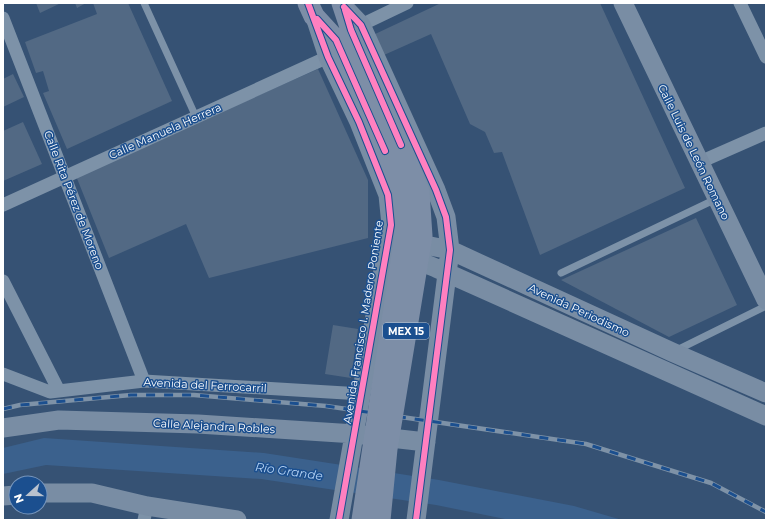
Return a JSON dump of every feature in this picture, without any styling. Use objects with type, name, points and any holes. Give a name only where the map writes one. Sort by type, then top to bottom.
[{"type":"main road","name":"Calle Luis de León Romano","points":[[623,3],[766,300]]},
{"type":"main road","name":"Avenida Francisco I. Madero Poniente","points":[[343,5],[361,25],[436,190],[446,217],[450,250],[418,517]]},
{"type":"main road","name":"Avenida Francisco I. Madero Poniente","points":[[343,5],[393,148],[402,194],[405,235],[362,520]]},
{"type":"main road","name":"Avenida Francisco I. Madero Poniente","points":[[311,9],[336,40],[393,148],[419,192],[422,236],[387,449],[380,520]]},
{"type":"main road","name":"Avenida Francisco I. Madero Poniente","points":[[311,9],[328,57],[359,122],[388,195],[391,225],[341,512]]},
{"type":"main road","name":"Avenida Periodismo","points":[[388,246],[410,241],[450,250],[672,352],[766,393]]},
{"type":"main road","name":"Avenida Periodismo","points":[[388,246],[766,416]]},
{"type":"main road","name":"Calle Alejandra Robles","points":[[3,428],[59,420],[198,424],[355,434],[426,442]]},
{"type":"main road","points":[[48,493],[92,493],[146,513],[237,520]]},
{"type":"street","points":[[361,25],[407,3]]},
{"type":"street","points":[[740,3],[766,57]]},
{"type":"street","name":"Calle Rita Pérez de Moreno","points":[[3,18],[144,381]]},
{"type":"street","name":"Calle Manuela Herrera","points":[[3,205],[328,57]]},
{"type":"street","points":[[700,162],[766,133]]},
{"type":"street","points":[[3,280],[54,391]]},
{"type":"street","points":[[3,374],[54,391]]},
{"type":"street","name":"Avenida del Ferrocarril","points":[[54,391],[144,381],[362,394]]},
{"type":"lane","points":[[144,3],[196,116]]},
{"type":"lane","points":[[561,273],[717,199]]},
{"type":"lane","points":[[672,352],[766,306]]},
{"type":"water","name":"Río Grande","points":[[44,438],[264,453],[439,480],[574,506],[622,520],[510,520],[436,505],[261,479],[46,465],[3,474],[3,448]]},
{"type":"building","points":[[36,3],[61,3],[40,13]]},
{"type":"building","points":[[75,3],[86,3],[77,8]]},
{"type":"building","points":[[93,3],[128,3],[172,101],[67,149],[43,93],[49,91],[43,71],[36,73],[25,42],[97,14]]},
{"type":"building","points":[[441,3],[600,3],[685,188],[540,255],[502,152],[494,153],[485,132],[470,124],[431,34],[384,55],[373,35]]},
{"type":"building","points":[[318,69],[368,180],[368,238],[209,278],[186,224],[109,258],[76,176]]},
{"type":"building","points":[[13,74],[24,97],[3,107],[3,79]]},
{"type":"building","points":[[23,122],[42,164],[3,181],[3,131]]},
{"type":"building","points":[[696,218],[737,305],[669,337],[561,280]]},
{"type":"building","points":[[333,325],[358,329],[351,378],[325,374]]},
{"type":"railway","points":[[3,409],[20,405],[131,395],[194,395],[326,406],[586,444],[711,483],[766,512]]},
{"type":"cycle path","points":[[308,3],[328,57],[359,122],[388,195],[391,225],[339,520]]},
{"type":"cycle path","points":[[344,7],[361,25],[436,190],[446,217],[450,250],[416,520]]},
{"type":"cycle path","points":[[345,10],[351,30],[401,145]]},
{"type":"cycle path","points":[[317,19],[336,40],[385,151]]}]
